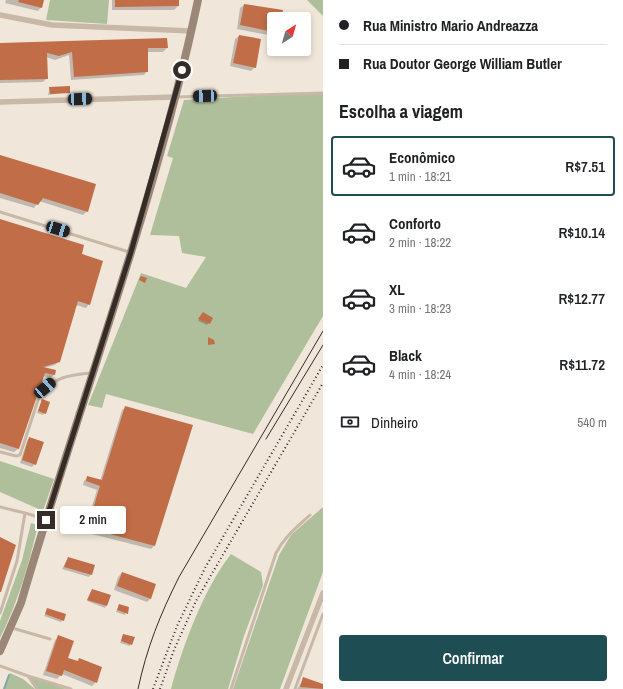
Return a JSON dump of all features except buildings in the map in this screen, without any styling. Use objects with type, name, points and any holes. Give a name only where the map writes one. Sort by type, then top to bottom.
[{"type":"street","points":[[0,651],[12,628],[21,603],[131,252],[175,97],[192,31],[198,0]]},
{"type":"street","points":[[0,15],[52,25],[192,31]]},
{"type":"street","points":[[0,102],[175,97]]},
{"type":"street","points":[[286,689],[323,593]]},
{"type":"lane","points":[[175,97],[323,93]]},
{"type":"lane","points":[[0,212],[131,252]]},
{"type":"lane","points":[[0,452],[16,456],[20,455],[39,397],[45,388],[53,381],[73,374],[92,373]]},
{"type":"lane","points":[[0,507],[46,520]]},
{"type":"lane","points":[[0,613],[17,561],[25,513]]},
{"type":"lane","points":[[231,689],[276,553],[290,533],[310,515]]},
{"type":"lane","points":[[296,689],[323,614]]},
{"type":"lane","points":[[12,628],[50,639]]},
{"type":"lane","points":[[0,666],[71,689]]},
{"type":"lane","points":[[28,676],[37,689]]},
{"type":"green space","points":[[50,0],[109,0],[107,24],[46,20]]},
{"type":"green space","points":[[307,0],[323,0],[323,16]]},
{"type":"green space","points":[[323,92],[323,316],[253,434],[106,394],[102,408],[88,405],[141,273],[186,288],[206,257],[182,253],[179,236],[150,235],[173,158],[167,156],[184,100]]},
{"type":"green space","points":[[0,461],[54,479],[43,511],[0,492]]},
{"type":"green space","points":[[323,507],[323,572],[280,689],[233,689],[279,555],[291,535]]},
{"type":"green space","points":[[31,523],[38,525],[31,554],[18,597],[0,638],[0,621],[22,560]]},
{"type":"green space","points":[[231,554],[261,572],[263,585],[244,636],[228,689],[171,689],[181,655],[203,601],[221,568]]},
{"type":"green space","points":[[10,673],[23,679],[35,689],[4,689]]},
{"type":"green space","points":[[29,677],[66,689],[37,689]]},
{"type":"waterway","points":[[4,689],[9,675]]},
{"type":"tram line","points":[[138,689],[155,632],[179,577],[323,331]]},
{"type":"tram line","points":[[266,439],[323,345]]},
{"type":"railway","points":[[153,689],[177,626],[205,568],[323,365]]},
{"type":"railway","points":[[160,689],[174,650],[196,601],[323,383]]},
{"type":"route","points":[[46,520],[131,252],[182,70]]}]
